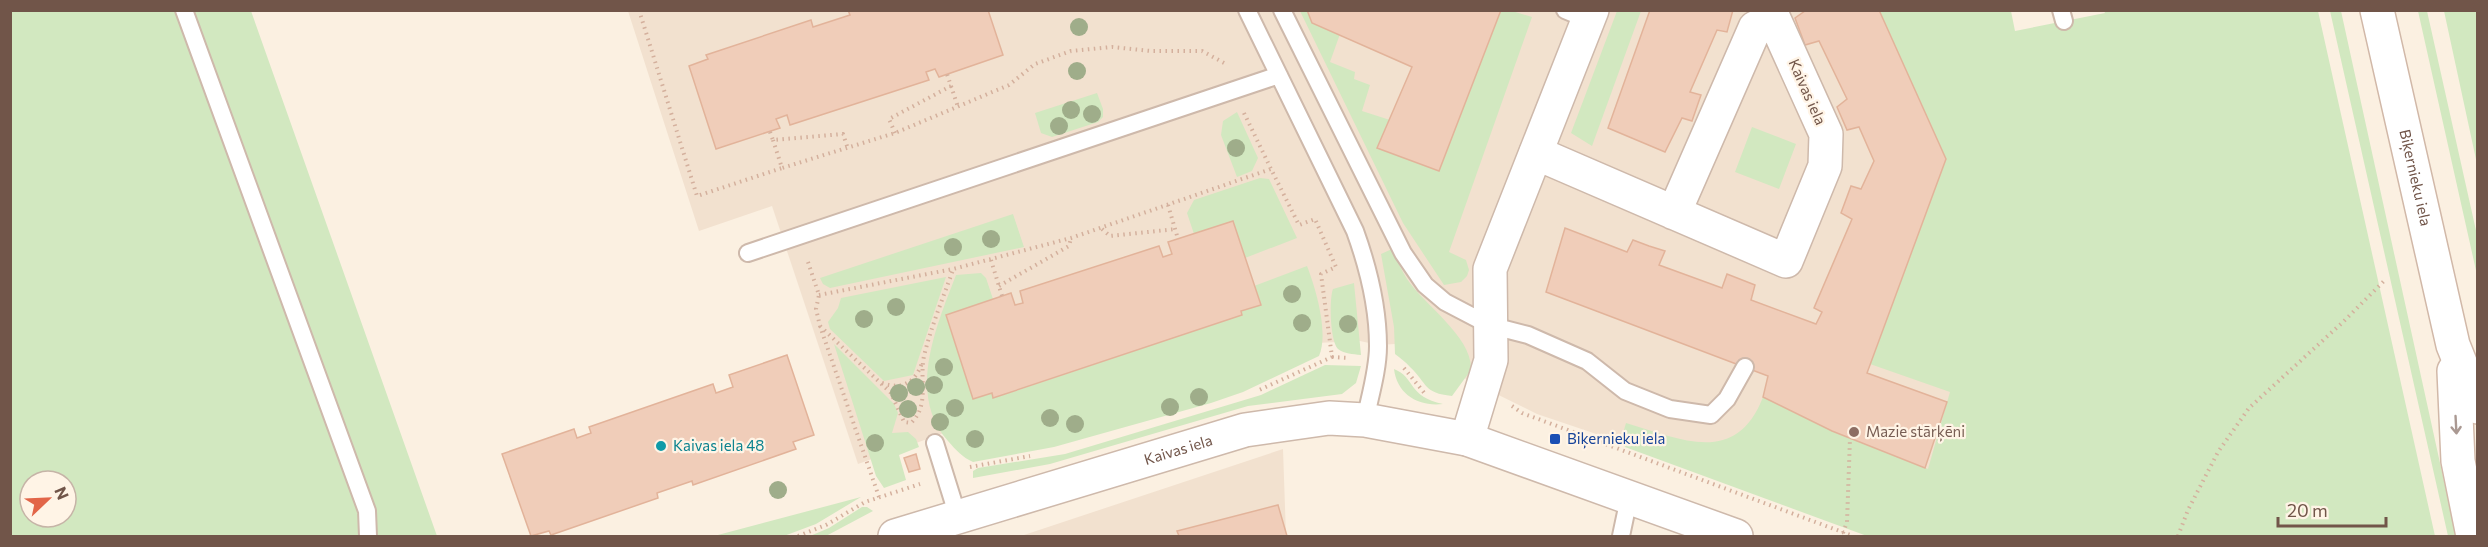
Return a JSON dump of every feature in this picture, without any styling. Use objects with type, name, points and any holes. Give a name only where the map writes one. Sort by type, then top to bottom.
[{"type":"street","name":"Biķernieku iela","points":[[2377,10],[2453,345],[2478,407]]},
{"type":"street","points":[[1467,439],[1491,360],[1490,269],[1536,153],[1582,14]]},
{"type":"street","name":"Kaivas iela","points":[[1536,153],[1674,213],[1786,261],[1825,166],[1826,134],[1774,19],[1755,28],[1674,213]]},
{"type":"street","name":"Biķernieku iela","points":[[2453,345],[2458,461],[2473,537]]},
{"type":"street","name":"Kaivas iela","points":[[895,537],[1245,430],[1329,418],[1365,420],[1467,439],[1736,537]]},
{"type":"lane","points":[[184,10],[367,511],[368,537]]},
{"type":"lane","points":[[1247,10],[1355,231],[1367,264],[1373,293],[1378,345],[1377,362],[1365,420]]},
{"type":"lane","points":[[1282,10],[1403,253],[1425,285],[1445,302],[1489,325],[1528,335],[1587,361],[1625,391],[1670,409],[1711,415],[1727,399],[1745,367]]},
{"type":"lane","points":[[748,253],[798,234],[1279,75]]},
{"type":"lane","points":[[935,443],[958,517]]},
{"type":"lane","points":[[1621,537],[1629,498]]},
{"type":"path","points":[[639,10],[697,196],[895,133],[1009,86],[1035,64],[1071,51],[1112,47],[1151,51],[1202,51],[1225,63],[1242,109],[1299,225],[1315,219],[1336,267],[1321,274],[1332,357]]},
{"type":"path","points":[[947,74],[958,107]]},
{"type":"path","points":[[895,133],[889,120],[951,86]]},
{"type":"path","points":[[770,132],[782,168]]},
{"type":"path","points":[[773,140],[843,134],[848,149]]},
{"type":"path","points":[[819,295],[953,269],[1071,238],[1271,169]]},
{"type":"path","points":[[1168,206],[1178,239]]},
{"type":"path","points":[[1101,229],[1110,236],[1176,229]]},
{"type":"path","points":[[798,234],[819,295],[816,309],[820,326],[879,498]]},
{"type":"path","points":[[999,286],[1069,246],[1071,238]]},
{"type":"path","points":[[991,260],[1002,296]]},
{"type":"path","points":[[878,381],[896,386],[912,381],[919,372],[953,269]]},
{"type":"path","points":[[2178,537],[2188,510],[2218,452],[2249,408],[2343,322],[2386,279]]},
{"type":"path","points":[[820,326],[896,401],[904,422],[911,423],[919,416],[924,399],[922,376],[925,356]]},
{"type":"path","points":[[1253,392],[1332,357],[1403,367],[1424,394],[1434,398],[1509,403],[1522,413],[1853,537]]},
{"type":"path","points":[[1843,533],[1847,522],[1850,438]]},
{"type":"path","points":[[798,537],[826,525],[865,502],[946,474],[984,463],[1041,454]]},
{"type":"shaded area","points":[[628,11],[1955,11],[2180,516],[1780,496],[1537,414],[1395,344],[1378,345],[1360,341],[1316,343],[941,434],[858,464],[772,206],[699,231]]},
{"type":"shaded area","points":[[1283,449],[1286,536],[1021,536]]},
{"type":"green space","points":[[10,11],[251,11],[437,536],[11,536]]},
{"type":"green space","points":[[1300,11],[1307,11],[1312,23],[1340,34],[1330,62],[1355,72],[1354,79],[1370,85],[1362,111],[1390,120],[1378,148],[1438,171],[1501,11],[1512,11],[1532,17],[1449,252],[1466,260],[1469,270],[1461,282],[1444,285],[1403,223]]},
{"type":"green space","points":[[1617,11],[1641,11],[1592,146],[1571,133]]},
{"type":"green space","points":[[1879,11],[2011,11],[2015,31],[2105,13],[2104,11],[2318,11],[2435,536],[1867,536],[1625,447],[1621,440],[1626,423],[1686,440],[1705,442],[1722,440],[1738,433],[1752,419],[1763,397],[1832,431],[1928,469],[1950,392],[1870,364],[1946,159]]},
{"type":"green space","points":[[2330,11],[2341,11],[2456,536],[2448,536]]},
{"type":"green space","points":[[2418,11],[2427,11],[2477,235],[2477,275]]},
{"type":"green space","points":[[2444,11],[2477,11],[2477,164]]},
{"type":"green space","points":[[1097,93],[1103,109],[1103,117],[1098,122],[1052,137],[1041,133],[1035,113]]},
{"type":"green space","points":[[1237,112],[1258,158],[1252,171],[1237,177],[1221,135],[1223,121]]},
{"type":"green space","points":[[1752,127],[1796,144],[1779,189],[1735,172]]},
{"type":"green space","points":[[1260,178],[1269,179],[1297,238],[1245,258],[1194,234],[1187,213],[1194,200]]},
{"type":"green space","points":[[1013,214],[1024,247],[830,288],[823,284],[820,278]]},
{"type":"green space","points":[[1392,249],[1407,279],[1456,334],[1470,358],[1471,370],[1452,396],[1431,390],[1395,354],[1394,327],[1381,254]]},
{"type":"green space","points":[[1307,266],[1322,323],[1322,346],[1319,356],[1243,392],[1054,447],[973,462],[962,456],[948,441],[936,422],[929,402],[927,381],[929,359],[941,315],[956,275],[981,273],[986,278],[993,299],[946,316],[974,399],[992,393],[994,398],[1242,315],[1241,311],[1261,304],[1254,286]]},
{"type":"green space","points":[[946,277],[913,375],[884,381],[830,329],[828,322],[838,308],[841,298]]},
{"type":"green space","points":[[1354,283],[1361,355],[1346,353],[1338,349],[1332,329],[1333,289]]},
{"type":"green space","points":[[834,344],[894,404],[898,413],[892,433],[908,432],[916,439],[919,447],[899,455],[906,480],[884,488],[876,476]]},
{"type":"green space","points":[[1325,365],[1361,366],[1356,383],[1342,394],[1248,406],[1050,464],[973,478],[973,471],[978,468],[1065,454],[1261,395]]},
{"type":"green space","points":[[1394,369],[1406,377],[1424,397],[1443,404],[1425,403],[1410,397],[1399,385]]},
{"type":"green space","points":[[861,497],[816,524],[784,536],[714,536]]},
{"type":"green space","points":[[862,507],[873,511],[826,536],[810,536],[829,528]]},
{"type":"building","points":[[848,10],[988,10],[1003,55],[939,77],[935,69],[926,72],[929,80],[790,125],[787,115],[776,119],[780,128],[716,149],[689,66],[708,59],[706,55],[811,20],[813,27],[850,15]]},
{"type":"building","points":[[1307,10],[1501,10],[1439,171],[1377,148],[1412,67],[1312,23]]},
{"type":"building","points":[[1650,10],[1733,10],[1727,32],[1717,30],[1690,92],[1701,95],[1692,121],[1682,118],[1665,152],[1608,128]]},
{"type":"building","points":[[1879,10],[1946,159],[1867,373],[1947,402],[1925,468],[1832,431],[1763,397],[1768,376],[1546,292],[1565,228],[1627,252],[1633,240],[1665,251],[1659,265],[1722,288],[1727,274],[1755,285],[1751,300],[1816,324],[1822,312],[1814,308],[1852,219],[1841,213],[1851,186],[1861,189],[1874,161],[1859,127],[1847,130],[1837,107],[1847,99],[1819,41],[1805,45],[1795,18],[1805,11]]},
{"type":"building","points":[[1233,221],[1261,305],[1241,311],[1242,315],[993,398],[992,393],[973,399],[946,315],[1011,293],[1015,305],[1023,303],[1020,291],[1159,246],[1163,257],[1172,254],[1168,242]]},
{"type":"building","name":"Kaivas iela 48","points":[[787,355],[814,435],[793,442],[796,449],[693,485],[692,481],[657,493],[658,498],[551,535],[549,531],[531,536],[502,454],[574,429],[577,438],[591,433],[589,427],[713,384],[716,393],[733,387],[729,375]]},
{"type":"building","points":[[916,454],[920,469],[909,472],[904,458]]},
{"type":"building","points":[[1278,505],[1287,536],[1179,536],[1177,531]]},
{"type":"place","name":"Mazie stārķēni","points":[[1854,432]]},
{"type":"place","name":"Biķernieku iela","points":[[1555,439]]},
{"type":"place","name":"Kaivas iela 48","points":[[661,446]]}]
